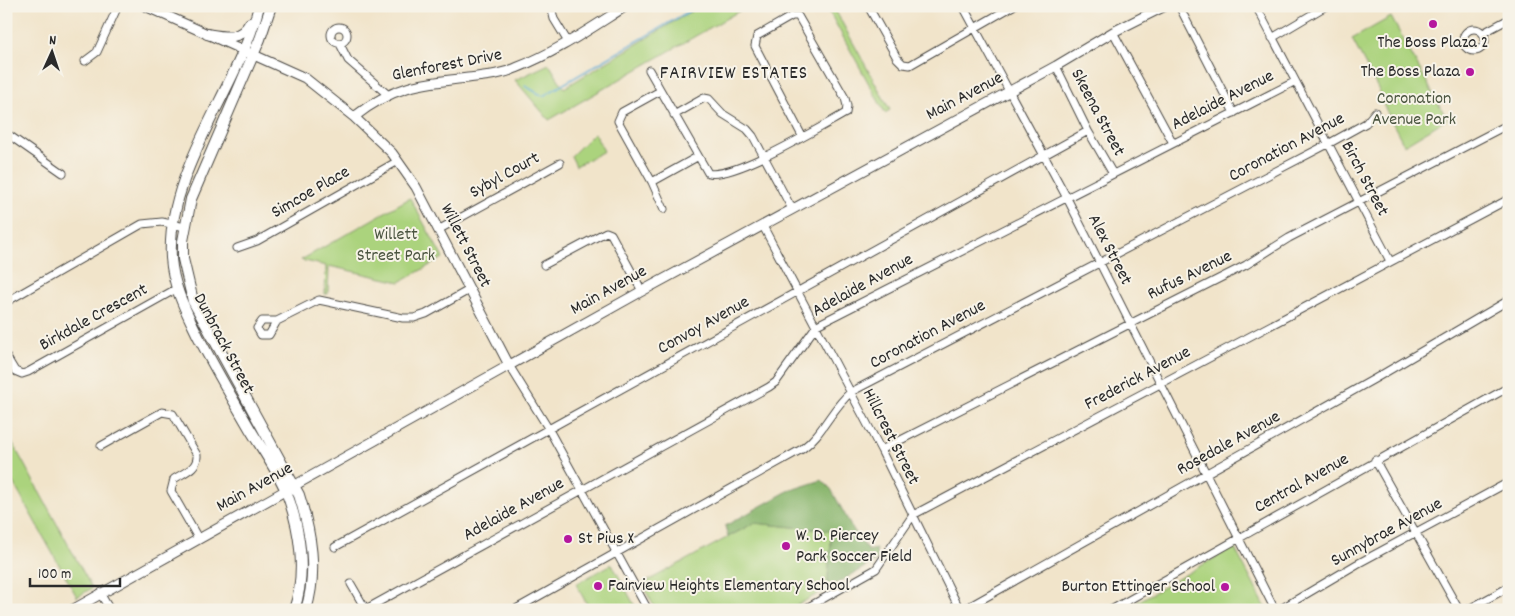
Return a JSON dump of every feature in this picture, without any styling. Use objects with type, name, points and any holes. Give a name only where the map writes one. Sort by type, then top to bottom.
[{"type":"main road","points":[[207,34],[227,38],[238,36],[247,28],[259,6]]},
{"type":"main road","name":"Dunbrack Street","points":[[259,6],[188,172],[172,224],[171,259],[176,289],[212,362],[290,487],[300,544],[300,585],[294,610]]},
{"type":"main road","name":"Dunbrack Street","points":[[271,6],[254,54],[191,198],[185,227],[183,259],[194,301],[308,524],[313,556],[313,576],[306,610]]},
{"type":"street","points":[[85,61],[97,52],[118,6]]},
{"type":"street","name":"Willett Street","points":[[146,6],[305,78],[354,117],[398,161],[416,187],[510,365],[548,428],[648,610]]},
{"type":"street","points":[[551,6],[554,19],[568,42]]},
{"type":"street","name":"Glenforest Drive","points":[[354,117],[387,94],[435,82],[498,74],[517,68],[568,42],[626,6]]},
{"type":"street","points":[[868,6],[897,58],[902,64],[910,65],[1013,6]]},
{"type":"street","name":"Alex Street","points":[[963,6],[1066,198],[1237,538],[1276,610]]},
{"type":"street","name":"Main Avenue","points":[[72,610],[198,538],[792,209],[1009,92],[1113,32],[1165,6]]},
{"type":"street","points":[[1179,6],[1234,113]]},
{"type":"street","name":"Birch Street","points":[[1256,6],[1294,82],[1390,260]]},
{"type":"street","points":[[1272,38],[1326,6]]},
{"type":"street","points":[[648,70],[697,157],[710,174],[738,167],[763,157],[846,113],[848,106],[798,16],[792,16],[757,36],[755,46],[802,136]]},
{"type":"street","points":[[1483,33],[1509,19]]},
{"type":"street","points":[[1113,32],[1173,143]]},
{"type":"street","points":[[340,44],[348,60],[387,94]]},
{"type":"street","name":"Skeena Street","points":[[1056,66],[1088,131],[1113,174]]},
{"type":"street","name":"Adelaide Avenue","points":[[366,609],[769,387],[776,382],[817,325],[1294,82]]},
{"type":"street","points":[[660,91],[622,112],[618,121],[652,182],[664,209]]},
{"type":"street","points":[[674,115],[704,98],[709,99],[723,114],[747,129],[753,136],[792,209]]},
{"type":"street","name":"Coronation Avenue","points":[[514,610],[802,449],[817,436],[844,398],[851,392],[1328,144],[1366,123],[1375,112]]},
{"type":"street","name":"Rufus Avenue","points":[[881,450],[1130,322],[1246,265],[1289,238],[1509,124]]},
{"type":"street","name":"Convoy Avenue","points":[[335,547],[1043,154],[1088,131]]},
{"type":"street","points":[[6,133],[64,173]]},
{"type":"street","points":[[652,182],[697,157]]},
{"type":"street","name":"Simcoe Place","points":[[237,248],[257,242],[398,161]]},
{"type":"street","name":"Sybyl Court","points":[[438,230],[560,163]]},
{"type":"street","name":"Frederick Avenue","points":[[803,610],[876,569],[913,515],[1160,385],[1390,260],[1509,199]]},
{"type":"street","points":[[6,302],[142,224],[162,222],[185,227]]},
{"type":"street","name":"Hillcrest Street","points":[[763,226],[817,325],[962,610]]},
{"type":"street","points":[[544,265],[606,232],[611,234],[642,292]]},
{"type":"street","name":"Birkdale Crescent","points":[[6,356],[14,371],[22,374],[28,372],[176,289]]},
{"type":"street","points":[[277,321],[319,300],[403,318],[414,318],[469,290]]},
{"type":"street","name":"Rosedale Avenue","points":[[962,610],[1470,325],[1509,300]]},
{"type":"street","name":"Central Avenue","points":[[1111,610],[1375,460],[1509,387]]},
{"type":"street","points":[[102,446],[162,412],[173,414],[197,455],[198,461],[196,465],[174,479],[171,491],[198,538]]},
{"type":"street","points":[[1375,460],[1459,610]]},
{"type":"street","name":"Sunnybrae Avenue","points":[[1279,610],[1357,564],[1416,534],[1509,482]]},
{"type":"street","points":[[351,584],[366,609]]},
{"type":"street","points":[[1467,610],[1509,587]]},
{"type":"street","points":[[100,593],[110,610]]},
{"type":"green space","points":[[700,6],[748,6],[549,120],[515,80],[549,64],[564,88]]},
{"type":"green space","points":[[826,6],[833,6],[890,110],[885,113]]},
{"type":"green space","name":"Coronation Avenue Park","points":[[1391,17],[1447,119],[1404,145],[1383,104],[1385,102],[1352,39]]},
{"type":"green space","points":[[594,133],[604,151],[576,166],[571,156]]},
{"type":"green space","name":"Willett Street Park","points":[[410,198],[443,258],[400,282],[329,266],[328,294],[325,294],[326,266],[301,260]]},
{"type":"green space","points":[[6,431],[92,588],[77,597],[6,470]]},
{"type":"green space","points":[[822,480],[831,489],[851,526],[868,551],[876,549],[877,560],[827,589],[832,531],[754,523],[728,537],[725,526],[788,491]]},
{"type":"green space","points":[[754,523],[832,531],[827,589],[788,610],[656,610],[642,584]]},
{"type":"green space","points":[[1234,547],[1267,610],[1123,610]]},
{"type":"green space","name":"Fairview Heights Elementary School","points":[[612,564],[637,610],[590,610],[576,584]]},
{"type":"waterway","points":[[525,86],[543,96],[698,6]]},
{"type":"place","name":"The Boss Plaza 2","points":[[1433,24]]},
{"type":"place","name":"The Boss Plaza","points":[[1470,72]]},
{"type":"place","name":"St Pius X","points":[[568,539]]},
{"type":"place","name":"W. D. Piercey Park Soccer Field","points":[[786,546]]},
{"type":"place","name":"Fairview Heights Elementary School","points":[[598,586]]},
{"type":"place","name":"Burton Ettinger School","points":[[1225,587]]},
{"type":"district","name":"FAIRVIEW ESTATES","points":[[734,74]]}]
